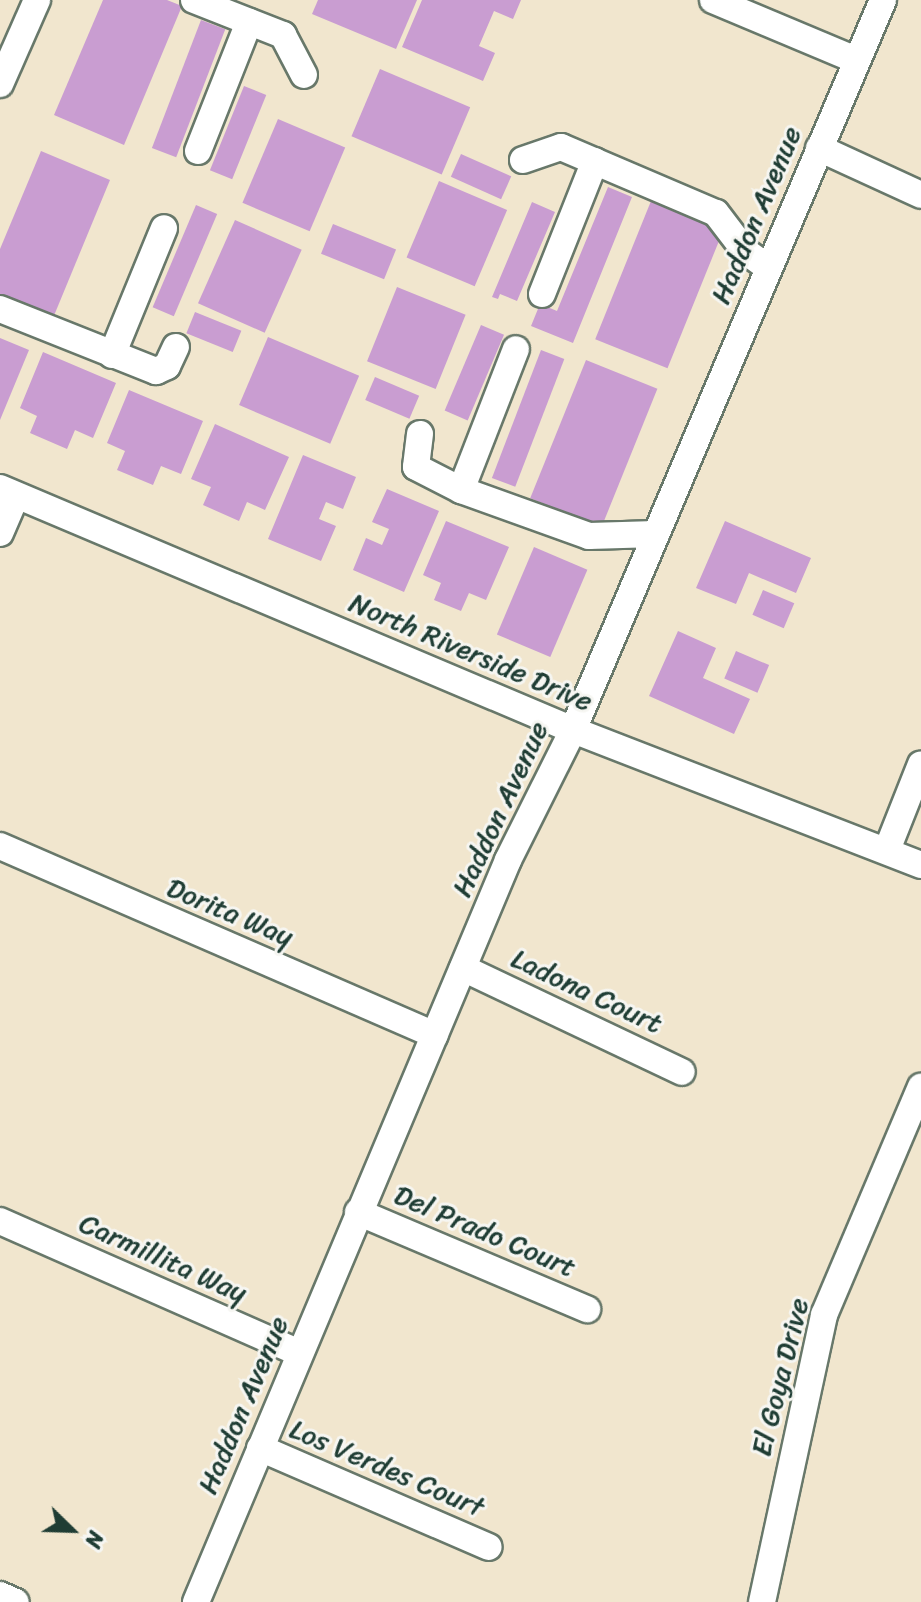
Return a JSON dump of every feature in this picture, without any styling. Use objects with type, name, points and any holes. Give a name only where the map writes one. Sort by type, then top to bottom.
[{"type":"street","points":[[0,84],[37,0]]},
{"type":"street","points":[[194,0],[283,35],[304,75]]},
{"type":"street","points":[[713,0],[856,60]]},
{"type":"street","name":"Haddon Avenue","points":[[196,1602],[508,860],[573,730],[883,0]]},
{"type":"street","points":[[198,151],[249,22]]},
{"type":"street","points":[[523,160],[561,147],[716,213],[745,251],[768,268]]},
{"type":"street","points":[[819,148],[921,195]]},
{"type":"street","points":[[542,294],[595,161]]},
{"type":"street","points":[[112,355],[164,228]]},
{"type":"street","points":[[0,309],[156,371],[167,366],[176,347]]},
{"type":"street","points":[[461,490],[516,349]]},
{"type":"street","points":[[420,434],[416,467],[461,490],[589,536],[656,534]]},
{"type":"street","points":[[0,533],[8,492]]},
{"type":"street","name":"North Riverside Drive","points":[[8,492],[573,730],[921,865]]},
{"type":"street","points":[[887,850],[921,764]]},
{"type":"street","name":"Dorita Way","points":[[0,846],[435,1035]]},
{"type":"street","name":"Ladona Court","points":[[463,968],[682,1072]]},
{"type":"street","name":"El Goya Drive","points":[[762,1602],[824,1315],[921,1087]]},
{"type":"street","name":"Del Prado Court","points":[[358,1212],[587,1309]]},
{"type":"street","name":"Carmillita Way","points":[[0,1221],[299,1353]]},
{"type":"street","name":"Los Verdes Court","points":[[260,1448],[489,1547]]},
{"type":"street","points":[[0,1595],[16,1602]]},
{"type":"building","points":[[103,0],[167,0],[182,6],[124,145],[54,115]]},
{"type":"building","points":[[318,0],[417,0],[396,49],[312,14]]},
{"type":"building","points":[[422,0],[521,0],[513,19],[494,11],[479,46],[495,53],[483,81],[402,47]]},
{"type":"building","points":[[201,20],[225,29],[176,157],[152,148]]},
{"type":"building","points":[[380,69],[470,107],[442,174],[351,136]]},
{"type":"building","points":[[244,86],[266,95],[232,179],[210,170]]},
{"type":"building","points":[[278,119],[345,148],[310,231],[242,203]]},
{"type":"building","points":[[41,151],[110,180],[53,318],[0,296],[0,249]]},
{"type":"building","points":[[461,154],[511,176],[501,199],[451,177]]},
{"type":"building","points":[[439,181],[507,210],[475,286],[407,257]]},
{"type":"building","points":[[608,187],[632,197],[573,343],[531,326],[540,304],[557,311]]},
{"type":"building","points":[[651,201],[723,230],[668,368],[595,339]]},
{"type":"building","points":[[532,202],[555,212],[517,301],[500,294],[498,299],[492,297]]},
{"type":"building","points":[[196,205],[217,214],[174,316],[153,307]]},
{"type":"building","points":[[235,220],[302,250],[265,333],[198,303]]},
{"type":"building","points":[[333,224],[396,249],[384,279],[321,254]]},
{"type":"building","points":[[397,287],[466,315],[436,389],[367,361]]},
{"type":"building","points":[[195,312],[241,331],[233,352],[186,333]]},
{"type":"building","points":[[481,325],[504,335],[468,420],[445,411]]},
{"type":"building","points":[[268,337],[359,376],[330,444],[239,405]]},
{"type":"building","points":[[0,338],[29,350],[0,420]]},
{"type":"building","points":[[541,350],[564,359],[515,487],[492,478]]},
{"type":"building","points":[[43,352],[116,383],[93,438],[75,430],[67,449],[30,433],[37,416],[20,408]]},
{"type":"building","points":[[586,360],[657,389],[602,527],[530,498]]},
{"type":"building","points":[[375,377],[419,396],[409,419],[365,400]]},
{"type":"building","points":[[129,390],[203,421],[181,474],[161,466],[153,485],[117,470],[125,451],[107,443]]},
{"type":"building","points":[[215,424],[289,457],[265,510],[247,502],[239,521],[203,505],[211,487],[191,479]]},
{"type":"building","points":[[303,455],[356,477],[343,509],[326,502],[319,519],[336,526],[321,561],[268,539]]},
{"type":"building","points":[[387,489],[439,511],[404,592],[353,570],[366,538],[382,545],[389,529],[372,522]]},
{"type":"building","points":[[446,521],[509,547],[486,600],[469,593],[461,611],[434,600],[441,583],[423,575]]},
{"type":"building","points":[[725,521],[811,558],[796,593],[749,573],[736,604],[696,588]]},
{"type":"building","points":[[534,547],[587,570],[550,657],[497,634]]},
{"type":"building","points":[[763,590],[794,603],[784,628],[752,615]]},
{"type":"building","points":[[678,631],[716,648],[703,678],[750,699],[734,734],[649,696]]},
{"type":"building","points":[[736,651],[769,665],[757,693],[724,679]]}]
